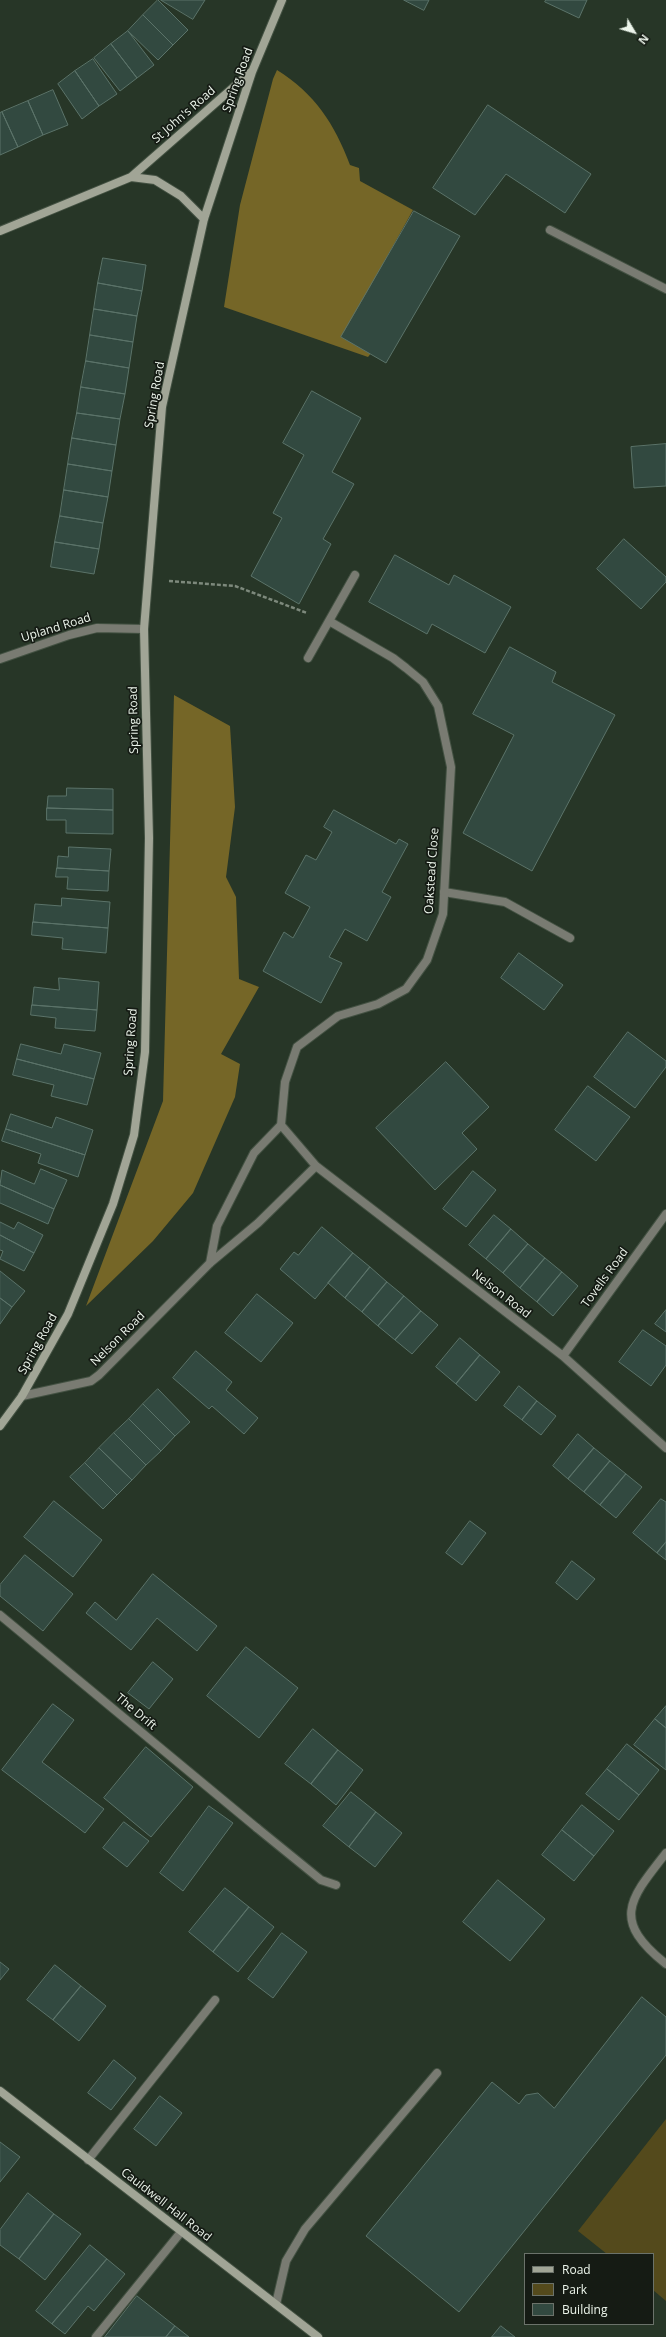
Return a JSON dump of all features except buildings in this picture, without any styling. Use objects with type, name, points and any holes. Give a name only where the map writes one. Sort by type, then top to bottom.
[{"type":"street","name":"Spring Road","points":[[0,1426],[22,1396],[68,1314],[113,1204],[134,1135],[145,1052],[149,838],[144,629],[162,407],[204,219],[252,72],[282,0]]},
{"type":"street","name":"St John's Road","points":[[0,231],[131,177],[252,72]]},
{"type":"street","name":"St John's Road","points":[[131,177],[155,180],[181,196],[204,219]]},
{"type":"street","points":[[550,230],[666,289]]},
{"type":"street","points":[[308,658],[355,575]]},
{"type":"street","name":"Oakstead Close","points":[[280,1125],[285,1082],[297,1047],[338,1016],[378,1004],[406,989],[427,960],[443,914],[451,767],[438,706],[423,682],[402,664],[329,621]]},
{"type":"street","name":"Upland Road","points":[[0,659],[69,635],[97,628],[144,629]]},
{"type":"street","points":[[444,892],[505,902],[570,938]]},
{"type":"street","points":[[210,1263],[217,1226],[254,1153],[280,1125]]},
{"type":"street","name":"Nelson Road","points":[[280,1125],[316,1166],[563,1356],[666,1448]]},
{"type":"street","name":"Nelson Road","points":[[22,1396],[58,1389],[95,1378],[210,1263],[258,1223],[316,1166]]},
{"type":"street","name":"Tovells Road","points":[[563,1356],[666,1214]]},
{"type":"street","name":"The Drift","points":[[0,1615],[321,1880],[336,1885]]},
{"type":"street","points":[[666,1853],[642,1883],[634,1898],[631,1913],[634,1928],[640,1941],[666,1964]]},
{"type":"street","points":[[88,2160],[215,2000]]},
{"type":"street","points":[[276,2304],[286,2261],[305,2229],[437,2073]]},
{"type":"street","name":"Cauldwell Hall Road","points":[[0,2091],[318,2337]]},
{"type":"street","points":[[96,2337],[181,2232]]},
{"type":"path","points":[[147,580],[235,586],[329,621]]},
{"type":"green space","points":[[666,2119],[666,2301],[654,2291],[654,2253],[606,2253],[578,2231]]},
{"type":"shaded area","points":[[277,70],[302,89],[322,111],[337,136],[350,165],[359,168],[360,181],[413,210],[357,311],[372,352],[368,357],[224,307],[240,205],[273,79]]},
{"type":"shaded area","points":[[174,695],[230,726],[235,807],[226,877],[236,897],[239,979],[259,987],[221,1054],[240,1064],[235,1097],[193,1193],[153,1241],[86,1306],[163,1101]]}]
